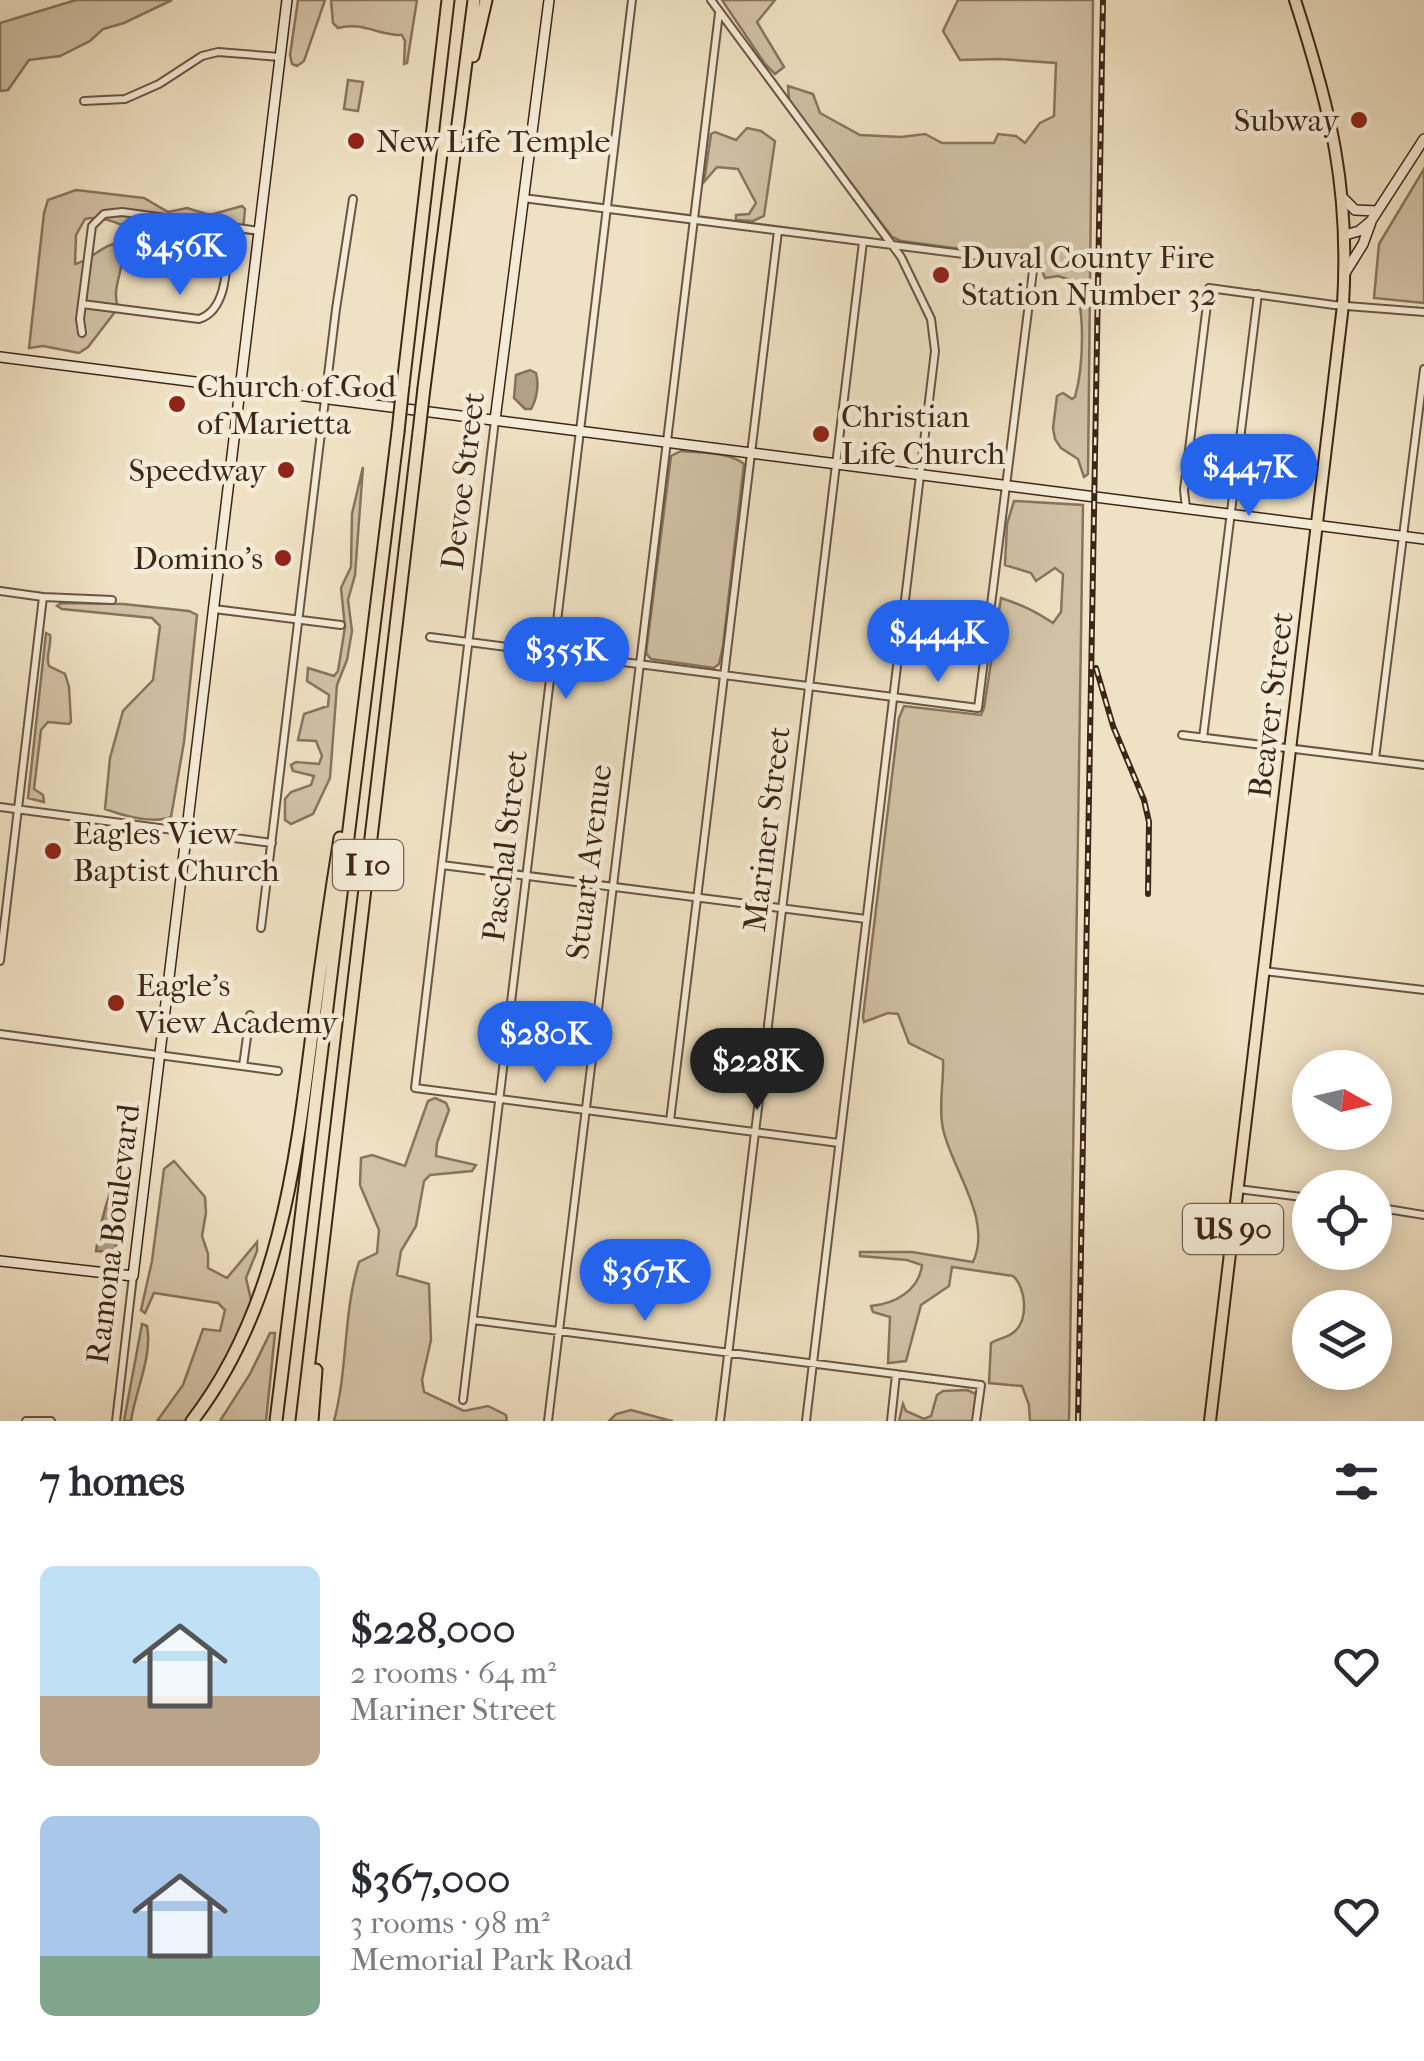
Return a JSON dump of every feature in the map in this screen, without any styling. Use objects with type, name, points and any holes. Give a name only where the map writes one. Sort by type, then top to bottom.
[{"type":"highway","name":"I 10","points":[[276,1421],[404,384],[445,0]]},
{"type":"highway","name":"I 10","points":[[302,1421],[424,388],[474,0]]},
{"type":"highway","points":[[464,84],[486,0]]},
{"type":"highway","points":[[192,1421],[240,1343],[269,1270],[296,1152],[337,858],[346,804],[356,776]]},
{"type":"highway","points":[[312,1421],[317,1297]]},
{"type":"main road","name":"Beaver Street","points":[[1210,1421],[1345,273],[1343,198],[1330,114],[1295,0]]},
{"type":"street","name":"Ramona Boulevard","points":[[116,1421],[287,0]]},
{"type":"street","name":"Devoe Street","points":[[501,1098],[414,1088],[549,0]]},
{"type":"street","name":"Paschal Street","points":[[464,1400],[632,0]]},
{"type":"street","points":[[711,0],[892,246],[918,285],[933,331],[934,369],[806,1421]]},
{"type":"street","name":"Stuart Avenue","points":[[548,1421],[719,11]]},
{"type":"street","points":[[84,101],[125,99],[159,84],[202,56],[218,52],[280,57]]},
{"type":"street","points":[[1345,273],[1377,211],[1424,139]]},
{"type":"street","points":[[261,928],[353,198]]},
{"type":"street","points":[[430,637],[978,708],[1034,263],[523,198]]},
{"type":"street","points":[[1343,198],[1355,210],[1377,211]]},
{"type":"street","points":[[82,333],[80,320],[92,226],[104,214],[122,212],[260,231]]},
{"type":"street","points":[[1345,235],[1358,232],[1371,222]]},
{"type":"street","points":[[82,304],[207,316],[220,298],[229,227]]},
{"type":"street","points":[[670,1120],[778,231]]},
{"type":"street","name":"Mariner Street","points":[[720,1421],[862,242]]},
{"type":"street","points":[[1186,509],[1184,490],[1209,288],[1424,312]]},
{"type":"street","points":[[1202,738],[1258,294]]},
{"type":"street","points":[[0,356],[1424,538]]},
{"type":"street","points":[[1375,759],[1424,369]]},
{"type":"street","points":[[0,590],[43,598],[112,600]]},
{"type":"street","points":[[0,960],[43,598]]},
{"type":"street","points":[[214,609],[341,625]]},
{"type":"street","points":[[1182,735],[1424,764]]},
{"type":"street","points":[[0,807],[272,843]]},
{"type":"street","points":[[442,866],[866,919]]},
{"type":"street","points":[[1264,971],[1424,990]]},
{"type":"street","points":[[244,1066],[250,1014]]},
{"type":"street","points":[[0,1034],[278,1071]]},
{"type":"street","points":[[501,1098],[839,1143]]},
{"type":"street","points":[[1238,1189],[1292,1196]]},
{"type":"street","points":[[1392,1210],[1424,1215]]},
{"type":"street","points":[[0,1261],[133,1276]]},
{"type":"street","points":[[473,1320],[981,1385],[976,1421]]},
{"type":"street","points":[[891,1421],[896,1374]]},
{"type":"street","points":[[26,1421],[51,1421]]},
{"type":"shaded area","points":[[76,0],[172,0],[103,29],[90,41],[60,56],[29,60],[8,90],[0,91],[0,23]]},
{"type":"shaded area","points":[[298,0],[325,0],[304,61],[297,66],[292,64],[290,55]]},
{"type":"shaded area","points":[[331,0],[417,0],[407,63],[404,64],[402,35],[355,26],[338,28],[333,23]]},
{"type":"shaded area","points":[[722,0],[775,0],[757,22],[784,67],[775,74],[765,64]]},
{"type":"shaded area","points":[[958,0],[1093,0],[1088,474],[1084,477],[1078,459],[1061,448],[1053,428],[1057,396],[1063,393],[1075,397],[1080,370],[1080,304],[1071,280],[1045,278],[1037,259],[892,237],[789,101],[788,86],[813,94],[820,113],[860,135],[925,134],[942,143],[994,143],[998,134],[1016,136],[1025,143],[1040,123],[1054,116],[1056,63],[960,60],[943,31]]},
{"type":"shaded area","points":[[348,80],[363,82],[358,111],[344,109]]},
{"type":"shaded area","points":[[747,128],[761,131],[775,141],[764,216],[753,221],[736,220],[736,215],[749,214],[756,203],[738,169],[717,167],[704,182],[711,134],[736,140]]},
{"type":"shaded area","points":[[1424,169],[1424,303],[1374,298],[1379,244]]},
{"type":"shaded area","points":[[76,190],[144,198],[168,212],[187,208],[210,215],[242,206],[245,209],[241,253],[236,268],[230,269],[229,260],[198,245],[177,253],[174,263],[168,264],[155,247],[133,231],[108,220],[85,219],[76,235],[75,264],[120,243],[118,308],[79,353],[43,346],[29,348],[44,213],[48,200]]},
{"type":"shaded area","points":[[530,370],[536,373],[537,391],[531,409],[525,409],[514,398],[516,375]]},
{"type":"shaded area","points":[[681,451],[723,455],[744,464],[723,646],[719,664],[714,668],[651,659],[646,653],[671,456]]},
{"type":"shaded area","points":[[363,467],[355,575],[348,600],[352,631],[337,685],[330,778],[313,814],[291,824],[285,820],[285,799],[291,792],[311,785],[314,776],[293,771],[291,765],[319,764],[322,756],[316,741],[298,740],[304,714],[328,706],[329,695],[307,681],[308,668],[334,676],[338,671],[345,627],[341,588],[351,567],[352,514]]},
{"type":"shaded area","points":[[1014,501],[1083,505],[1069,1421],[1030,1421],[1022,1386],[989,1383],[991,1343],[1014,1332],[1024,1312],[1023,1295],[1013,1276],[952,1267],[949,1286],[921,1305],[906,1361],[888,1363],[890,1317],[873,1312],[871,1306],[911,1289],[922,1265],[860,1256],[860,1252],[912,1252],[973,1262],[978,1246],[975,1212],[943,1129],[943,1060],[909,1043],[898,1014],[888,1013],[864,1022],[863,1017],[899,718],[904,706],[981,715],[1001,598],[1053,623],[1061,612],[1063,574],[1055,568],[1036,581],[1031,573],[1005,565],[1007,524]]},
{"type":"shaded area","points":[[123,604],[197,615],[184,742],[171,817],[147,819],[105,809],[110,758],[123,711],[153,680],[160,626],[152,618],[62,609],[57,606]]},
{"type":"shaded area","points":[[46,633],[50,635],[49,666],[65,674],[69,687],[71,722],[48,722],[41,730],[34,789],[43,795],[44,802],[28,798]]},
{"type":"shaded area","points":[[435,1098],[446,1103],[449,1110],[436,1156],[476,1165],[472,1171],[430,1175],[424,1181],[416,1226],[401,1251],[397,1275],[429,1284],[431,1340],[422,1380],[424,1392],[464,1411],[488,1406],[506,1415],[507,1421],[334,1421],[354,1281],[359,1262],[377,1253],[379,1230],[360,1185],[361,1158],[372,1155],[405,1166],[428,1101]]},
{"type":"shaded area","points":[[174,1161],[205,1197],[202,1236],[208,1268],[227,1278],[257,1242],[257,1251],[246,1278],[252,1304],[245,1325],[191,1421],[157,1421],[183,1385],[203,1329],[220,1331],[225,1310],[218,1303],[154,1293],[145,1313],[141,1310],[164,1169]]},
{"type":"shaded area","points":[[110,1193],[121,1198],[116,1248],[113,1252],[96,1251],[102,1222]]},
{"type":"shaded area","points":[[142,1324],[147,1326],[146,1361],[131,1421],[124,1421]]},
{"type":"shaded area","points":[[270,1333],[275,1333],[266,1421],[220,1421],[250,1374]]},
{"type":"shaded area","points":[[967,1390],[978,1395],[974,1421],[899,1421],[903,1404],[906,1411],[924,1419],[931,1416],[937,1395]]},
{"type":"shaded area","points":[[631,1410],[673,1421],[609,1421],[616,1414]]},
{"type":"railway","points":[[1078,1421],[1103,0]]},
{"type":"railway","points":[[1096,668],[1113,726],[1144,800],[1149,822],[1148,894]]},
{"type":"place","name":"Subway","points":[[1359,120]]},
{"type":"place","name":"New Life Temple","points":[[356,141]]},
{"type":"place","name":"Duval County Fire Station Number 32","points":[[941,275]]},
{"type":"place","name":"Church of God of Marietta","points":[[177,404]]},
{"type":"place","name":"Christian Life Church","points":[[821,434]]},
{"type":"place","name":"Speedway","points":[[286,470]]},
{"type":"place","name":"Domino's","points":[[283,558]]},
{"type":"place","name":"Eagles View Baptist Church","points":[[53,851]]},
{"type":"place","name":"Eagle's View Academy","points":[[116,1003]]}]
